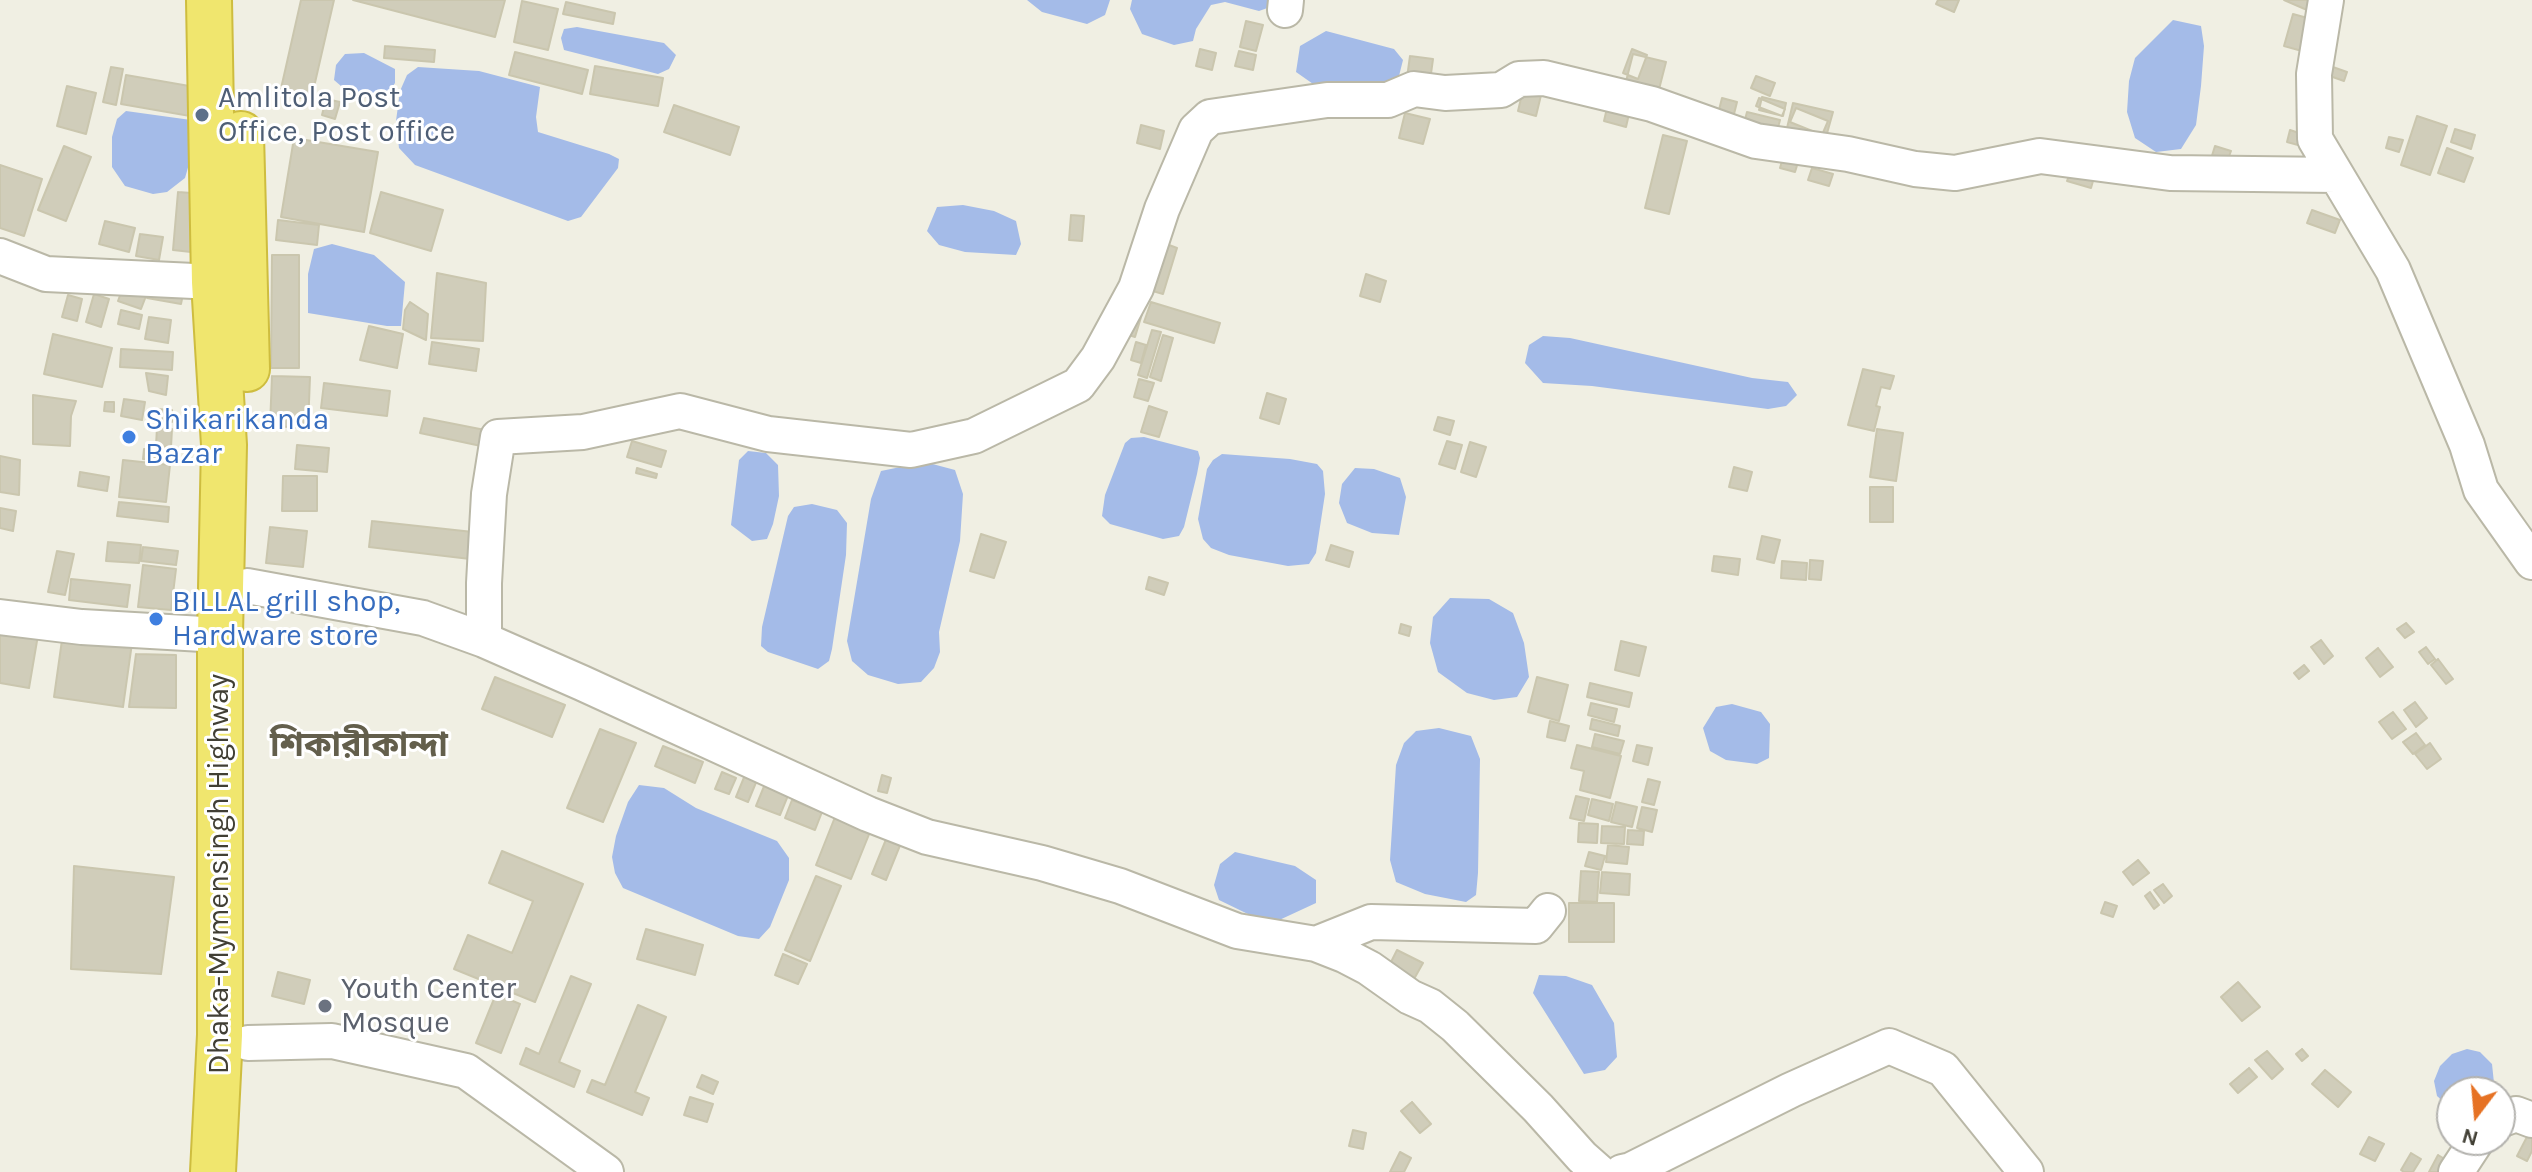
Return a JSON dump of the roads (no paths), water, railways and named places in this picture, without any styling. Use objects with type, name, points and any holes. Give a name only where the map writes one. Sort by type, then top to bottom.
[{"type":"highway","name":"Dhaka-Mymensingh Highway","points":[[209,0],[230,283],[247,586],[248,1043],[241,1172]]},
{"type":"highway","name":"Dhaka-Mymensingh Highway","points":[[213,1172],[220,1035],[220,635],[224,445],[240,0]]},
{"type":"street","points":[[2326,0],[2314,74],[2315,139],[2393,270],[2467,445],[2481,490],[2532,562]]},
{"type":"street","points":[[484,640],[489,494],[498,437],[583,432],[680,411],[768,434],[911,450],[974,436],[1078,385],[1136,288],[1162,209],[1196,130],[1210,117],[1327,100],[1388,100],[1414,89],[1445,93],[1501,90],[1519,79],[1544,78],[1652,104],[1756,141],[1848,154],[1915,169],[1955,173],[2040,156],[2170,173],[2336,175]]},
{"type":"street","points":[[0,256],[46,274],[230,283]]},
{"type":"street","points":[[247,586],[423,618],[484,640],[868,814],[927,837],[1042,863],[1120,886],[1237,931],[1316,944],[1369,968],[1410,997],[1430,1006],[1455,1026],[1599,1172]]},
{"type":"street","points":[[0,617],[82,627],[220,635]]},
{"type":"street","points":[[1316,944],[1371,922],[1536,926],[1548,911]]},
{"type":"street","points":[[248,1043],[332,1041],[466,1071],[606,1172]]},
{"type":"street","points":[[1622,1172],[1889,1046],[1943,1069],[2026,1172]]},
{"type":"water","points":[[1027,0],[1110,0],[1105,15],[1087,24],[1042,12]]},
{"type":"water","points":[[1132,0],[1273,0],[1273,6],[1259,11],[1225,2],[1211,5],[1196,29],[1193,41],[1174,45],[1142,34],[1130,9]]},
{"type":"water","points":[[2173,20],[2201,26],[2204,46],[2196,125],[2181,149],[2156,152],[2135,138],[2127,112],[2129,81],[2135,58]]},
{"type":"water","points":[[577,27],[664,43],[676,55],[669,69],[658,74],[564,50],[561,38],[564,29]]},
{"type":"water","points":[[1326,31],[1394,49],[1403,60],[1399,76],[1382,90],[1316,86],[1296,72],[1300,46]]},
{"type":"water","points":[[364,53],[395,69],[395,83],[389,92],[371,99],[348,92],[334,80],[336,65],[345,54]]},
{"type":"water","points":[[418,67],[479,71],[540,87],[536,117],[538,132],[609,154],[619,159],[618,168],[581,217],[568,221],[415,165],[399,148],[396,121],[400,91],[407,75]]},
{"type":"water","points":[[126,111],[191,120],[197,136],[185,178],[167,192],[153,194],[125,186],[112,167],[112,137],[117,119]]},
{"type":"water","points":[[963,205],[994,211],[1016,221],[1021,244],[1016,255],[965,252],[939,245],[927,231],[937,207]]},
{"type":"water","points":[[332,244],[374,255],[405,282],[401,326],[308,313],[308,274],[314,249]]},
{"type":"water","points":[[1543,336],[1570,338],[1752,378],[1788,382],[1797,395],[1786,406],[1768,409],[1592,386],[1543,383],[1525,363],[1529,345]]},
{"type":"water","points":[[1144,437],[1198,451],[1197,474],[1179,536],[1163,539],[1110,524],[1102,516],[1105,495],[1125,443],[1131,438]]},
{"type":"water","points":[[748,451],[766,453],[778,465],[779,496],[773,524],[767,539],[752,541],[731,525],[739,460]]},
{"type":"water","points":[[1222,454],[1290,459],[1317,464],[1323,471],[1325,494],[1316,553],[1309,564],[1288,566],[1229,555],[1211,548],[1203,539],[1198,519],[1207,469]]},
{"type":"water","points":[[925,462],[955,470],[963,494],[960,541],[939,632],[940,652],[934,668],[921,682],[898,684],[868,675],[852,661],[847,641],[871,499],[881,471]]},
{"type":"water","points":[[1355,468],[1374,469],[1400,478],[1406,497],[1399,535],[1372,533],[1347,523],[1339,503],[1342,484]]},
{"type":"water","points":[[812,504],[837,510],[847,523],[846,555],[832,649],[829,661],[818,669],[768,652],[761,646],[762,627],[788,516],[794,507]]},
{"type":"water","points":[[1450,598],[1489,599],[1513,613],[1524,643],[1529,677],[1517,697],[1494,700],[1467,693],[1438,672],[1430,643],[1433,617]]},
{"type":"water","points":[[1732,704],[1761,712],[1770,724],[1769,758],[1757,764],[1726,760],[1710,751],[1703,728],[1716,707]]},
{"type":"water","points":[[1439,728],[1471,736],[1480,759],[1476,895],[1466,902],[1425,894],[1396,882],[1390,860],[1396,765],[1404,743],[1416,731]]},
{"type":"water","points":[[639,785],[664,788],[696,808],[777,841],[789,858],[789,880],[770,927],[759,939],[738,936],[623,888],[615,873],[612,857],[628,802]]},
{"type":"water","points":[[1235,852],[1295,866],[1316,880],[1316,903],[1275,922],[1252,916],[1219,900],[1214,885],[1220,864]]},
{"type":"water","points":[[1539,975],[1566,976],[1592,985],[1614,1023],[1617,1057],[1605,1070],[1584,1074],[1533,993]]},
{"type":"water","points":[[2467,1049],[2480,1052],[2492,1064],[2493,1076],[2436,1076],[2440,1066],[2452,1054]]},
{"type":"place","name":"Amlitola Post Office, Post office","points":[[202,115]]},
{"type":"place","name":"Shikarikanda Bazar","points":[[129,437]]},
{"type":"place","name":"BILLAL grill shop, Hardware store","points":[[156,619]]},
{"type":"place","name":"Youth Center Mosque","points":[[325,1006]]},
{"type":"district","name":"শিকারীকান্দা","points":[[359,746]]}]
